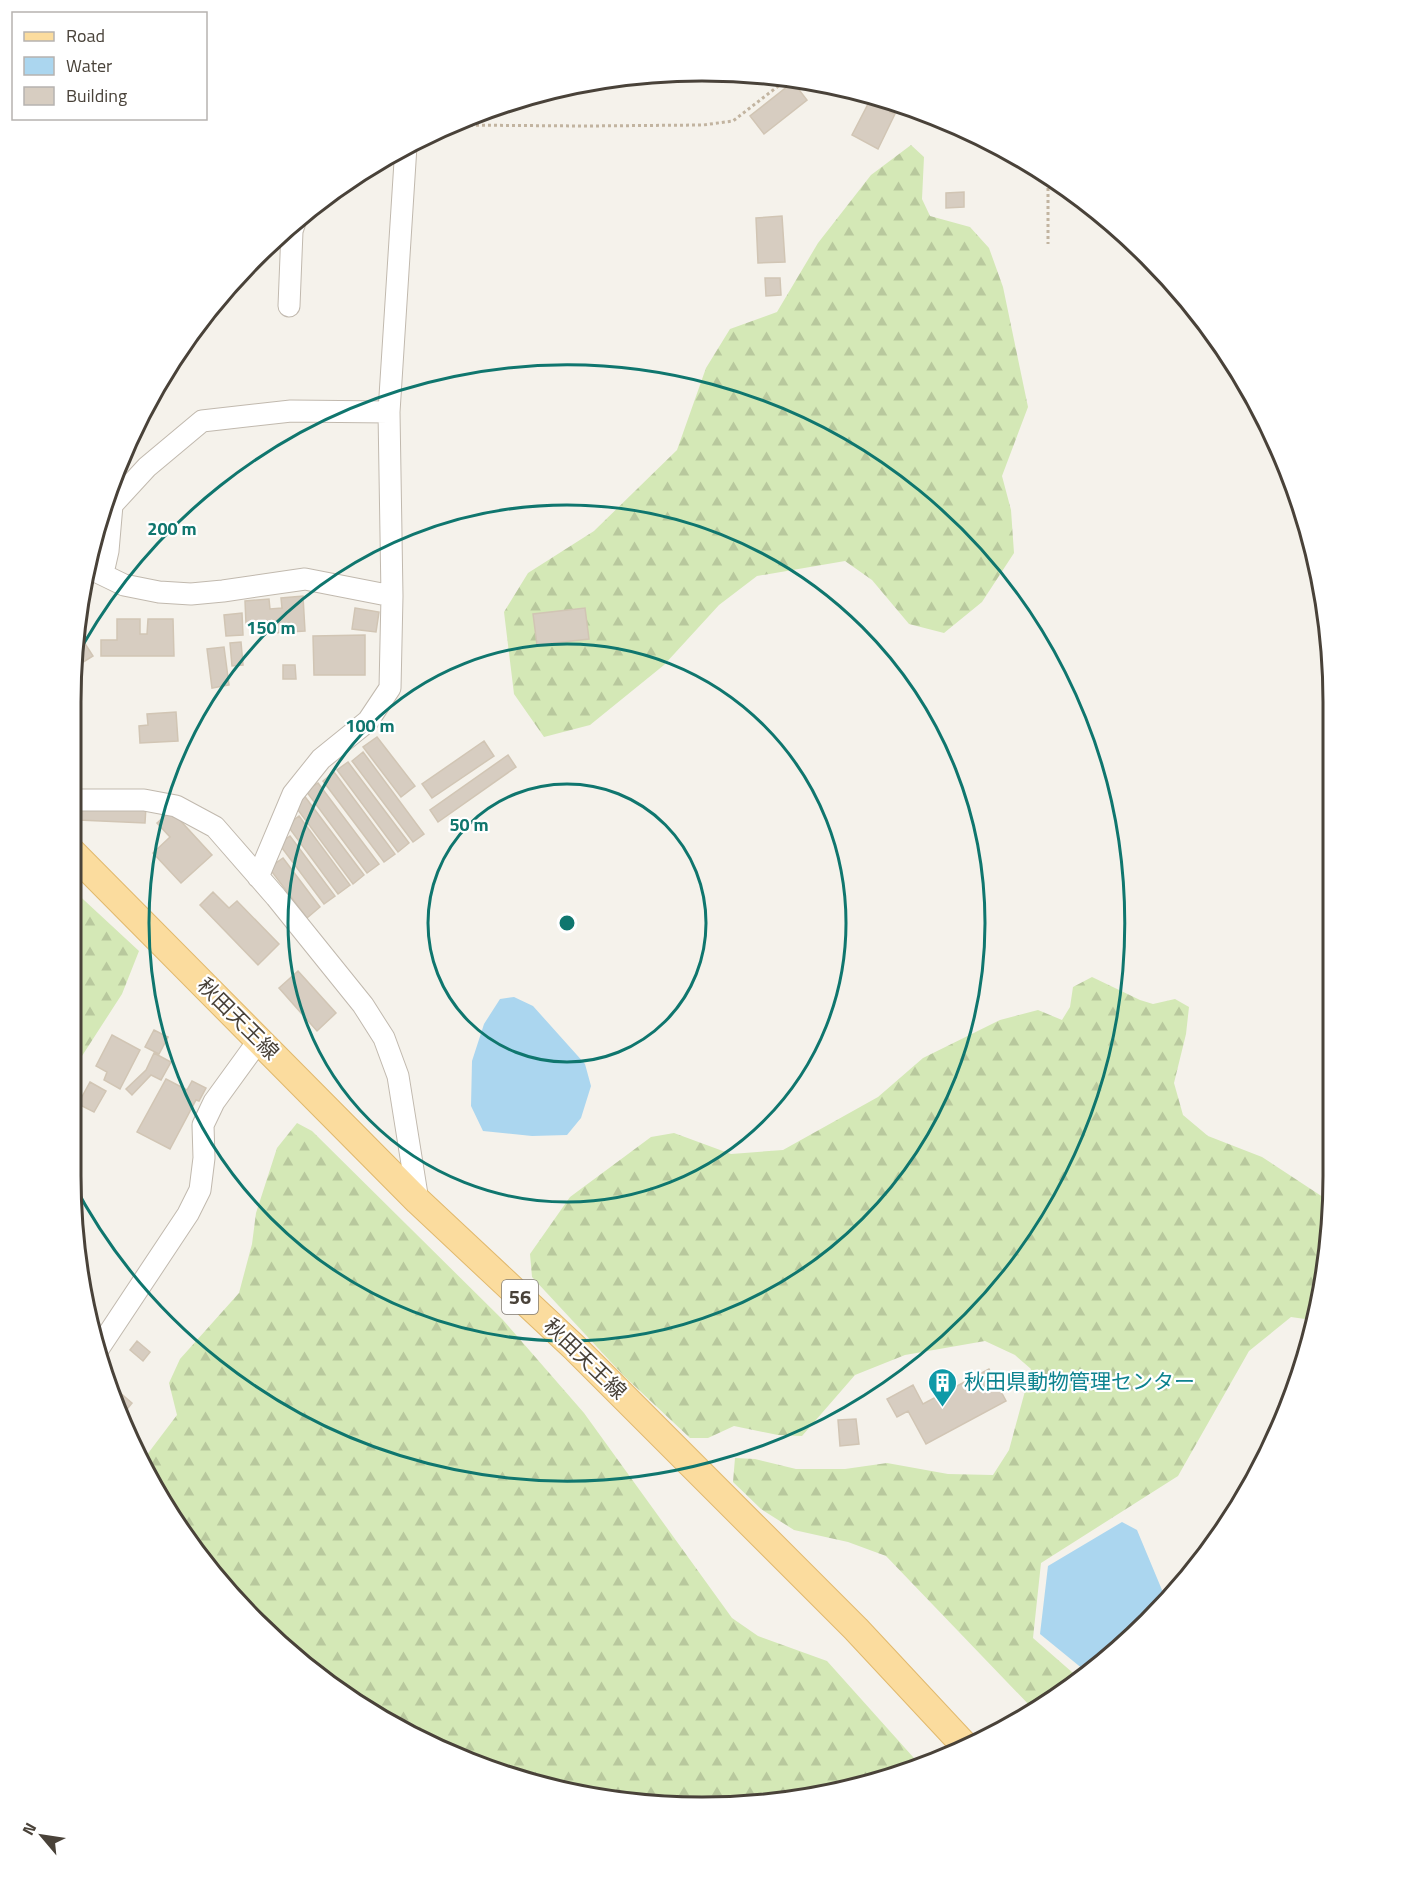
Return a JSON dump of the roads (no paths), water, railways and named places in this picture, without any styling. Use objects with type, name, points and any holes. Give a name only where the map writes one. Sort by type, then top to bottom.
[{"type":"main road","name":"秋田天王線","points":[[81,861],[418,1201],[576,1349],[856,1629],[960,1741]]},
{"type":"street","points":[[258,877],[293,794],[321,759],[368,722],[390,688],[392,596],[389,412],[403,158]]},
{"type":"street","points":[[289,306],[291,237]]},
{"type":"street","points":[[114,503],[147,467],[202,421],[291,411],[389,412]]},
{"type":"street","points":[[96,569],[108,551],[112,510]]},
{"type":"street","points":[[95,570],[124,585],[191,594],[305,579],[392,596]]},
{"type":"street","points":[[81,800],[144,800],[176,806],[215,827],[258,877],[363,1005],[384,1038],[398,1076],[418,1201]]},
{"type":"street","points":[[103,1341],[188,1214],[200,1190],[204,1158],[203,1125],[214,1102],[259,1041]]},
{"type":"water","points":[[514,997],[533,1006],[585,1064],[591,1086],[581,1118],[567,1135],[532,1136],[483,1131],[471,1106],[472,1061],[484,1024],[500,999]]},
{"type":"water","points":[[1122,1522],[1137,1530],[1163,1592],[1141,1615],[1081,1668],[1040,1634],[1048,1566]]},
{"type":"place","name":"秋田県動物管理センター","points":[[943,1408]]}]
